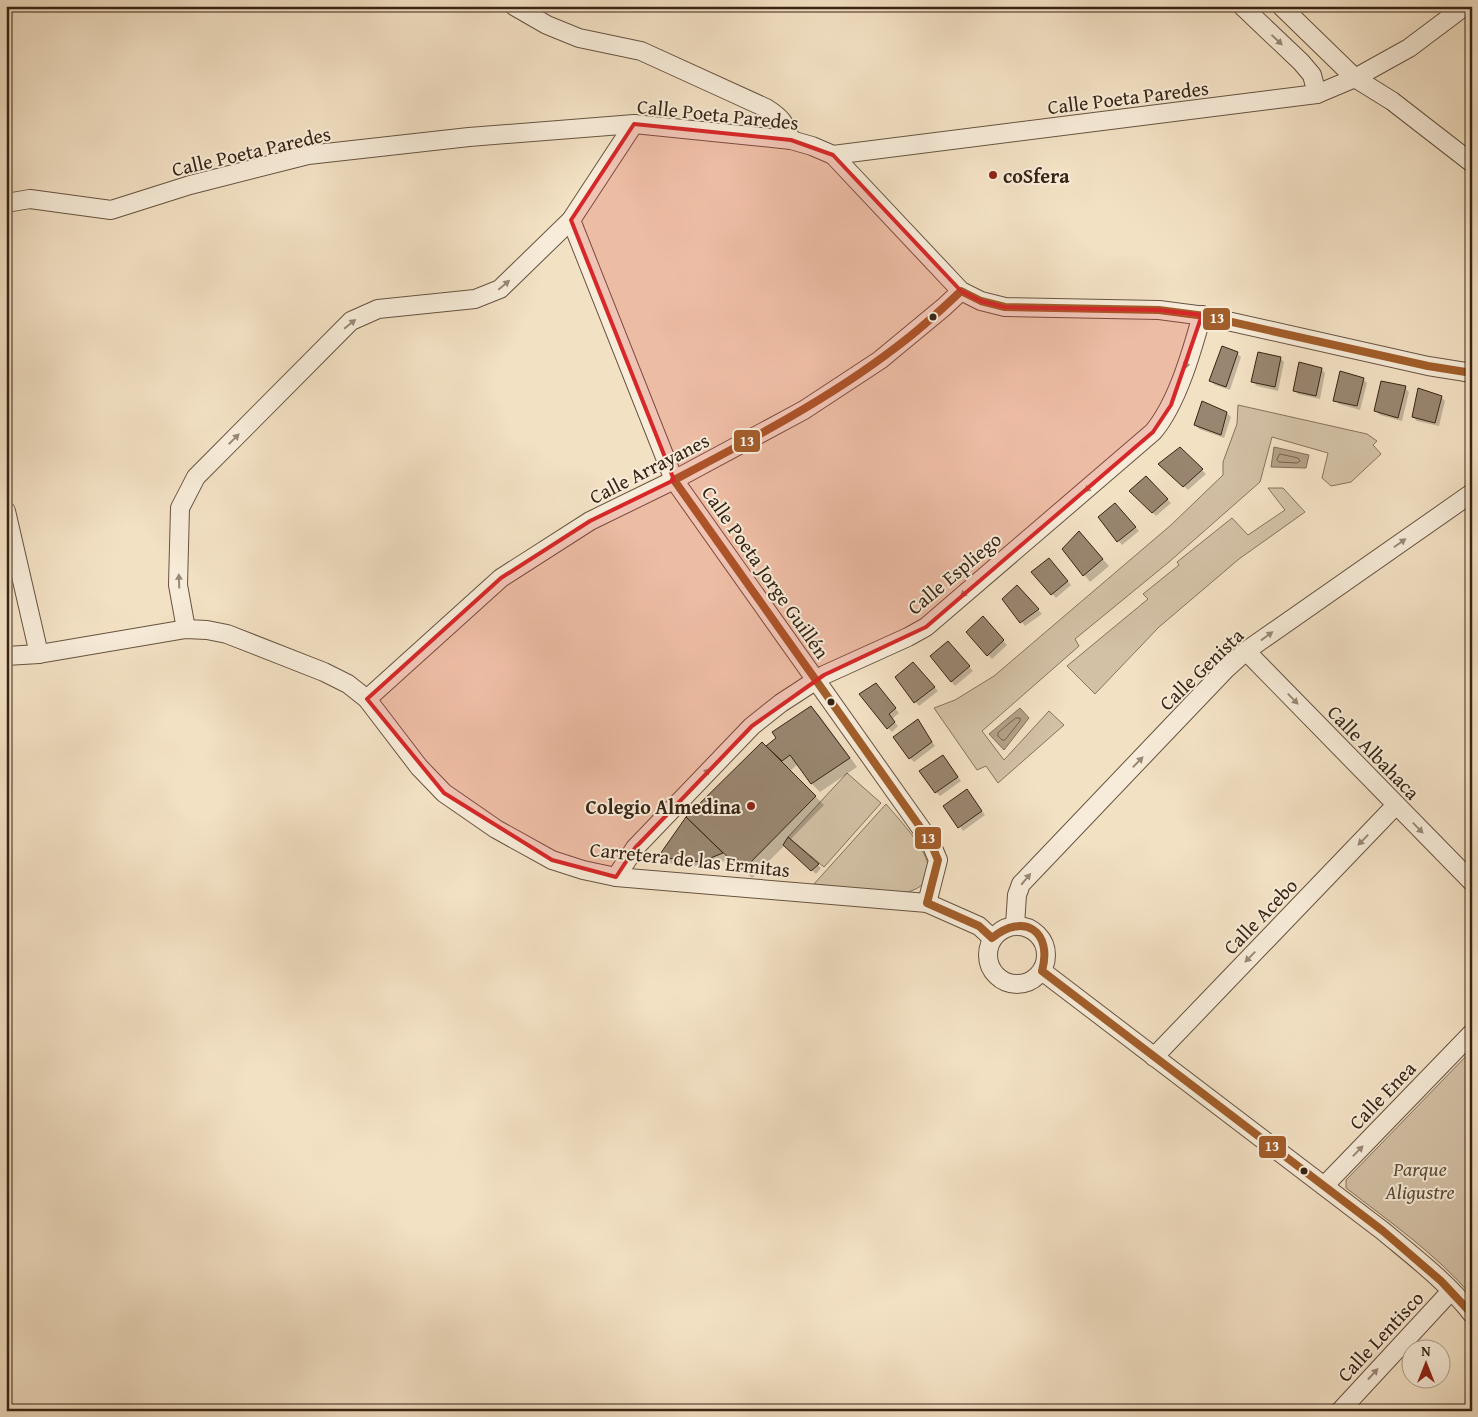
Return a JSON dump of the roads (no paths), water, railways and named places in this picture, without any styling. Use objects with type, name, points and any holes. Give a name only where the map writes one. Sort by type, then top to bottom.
[{"type":"street","points":[[514,6],[546,25],[579,38],[641,51],[742,96],[780,117],[791,140]]},
{"type":"street","points":[[1242,6],[1312,74],[1317,94]]},
{"type":"street","points":[[1281,6],[1355,78],[1392,101],[1472,164]]},
{"type":"street","name":"Calle Poeta Paredes","points":[[6,203],[30,199],[111,210],[190,185],[308,155],[469,137],[634,124],[791,140],[833,155],[1317,94],[1355,78],[1409,48],[1465,6]]},
{"type":"street","points":[[186,629],[178,585],[180,508],[196,477],[351,321],[378,309],[474,299],[500,289],[571,220],[634,124]]},
{"type":"street","points":[[833,155],[961,291],[981,300],[1005,307],[1159,310],[1202,315],[1428,366],[1472,374]]},
{"type":"street","name":"Calle Poeta Jorge Guillén","points":[[571,220],[674,480],[930,841],[938,860],[928,903]]},
{"type":"street","name":"Calle Arrayanes","points":[[368,699],[501,578],[590,521],[674,480],[804,410],[880,360],[961,291]]},
{"type":"street","name":"Calle Espliego","points":[[616,877],[635,848],[752,726],[781,703],[816,680],[926,627],[1153,432],[1164,420],[1171,405],[1202,315]]},
{"type":"street","name":"Calle Genista","points":[[1015,925],[1017,895],[1021,884],[1226,669],[1246,651],[1472,493]]},
{"type":"street","points":[[6,511],[39,654]]},
{"type":"street","name":"Carretera de las Ermitas","points":[[6,656],[39,654],[186,629],[207,630],[236,637],[324,672],[348,684],[368,699],[419,768],[444,793],[496,829],[552,860],[583,870],[616,877],[928,903],[979,926],[992,938]]},
{"type":"street","name":"Calle Albahaca","points":[[1246,651],[1472,882]]},
{"type":"street","name":"Calle Acebo","points":[[1154,1057],[1396,805]]},
{"type":"street","points":[[1015,925],[1025,926],[1040,936],[1045,944],[1047,953],[1046,963],[1036,978],[1028,983],[1018,985],[1001,980],[989,965],[988,956],[992,938],[1006,927],[1015,925]]},
{"type":"street","points":[[1042,971],[1383,1231],[1451,1291],[1472,1314]]},
{"type":"street","name":"Calle Enea","points":[[1324,1186],[1472,1033]]},
{"type":"street","name":"Calle Lentisco","points":[[1340,1411],[1451,1291]]},
{"type":"water","points":[[1274,447],[1309,455],[1306,468],[1271,467]]},
{"type":"water","points":[[1020,708],[1029,718],[1004,750],[989,734]]},
{"type":"place","name":"coSfera","points":[[993,175]]},
{"type":"place","name":"Colegio Almedina","points":[[751,806]]},
{"type":"park label","name":"Parque Aligustre","points":[[1420,1180]]}]
